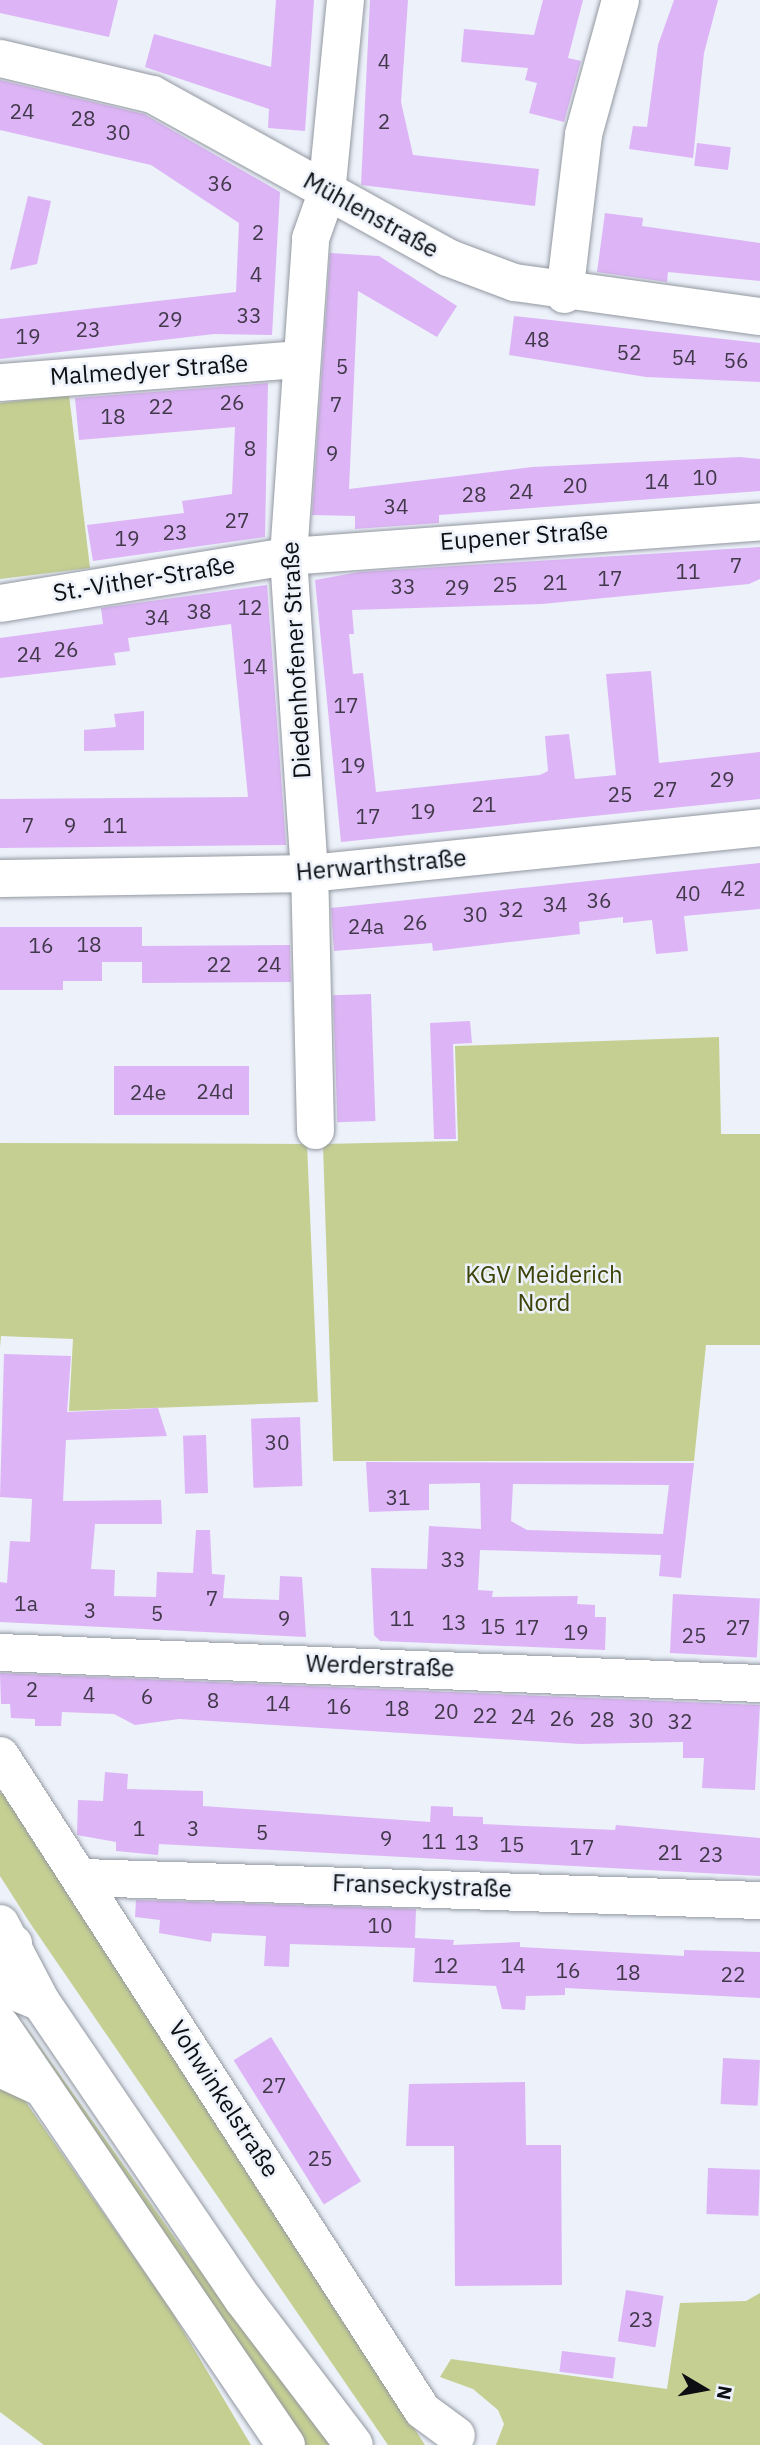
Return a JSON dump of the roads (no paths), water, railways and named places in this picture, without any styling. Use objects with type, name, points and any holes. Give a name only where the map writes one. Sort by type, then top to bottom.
[{"type":"main road","points":[[7,1934],[1,1987],[41,2001]]},
{"type":"main road","points":[[7,1934],[41,2001],[243,2299],[354,2445]]},
{"type":"main road","points":[[0,2025],[286,2445]]},
{"type":"main road","points":[[0,2068],[43,2088]]},
{"type":"street","name":"Diedenhofener Straße","points":[[315,1130],[309,873],[288,556],[298,359],[310,237],[326,193],[345,0]]},
{"type":"street","points":[[564,293],[583,134],[620,0]]},
{"type":"street","name":"Mühlenstraße","points":[[0,58],[152,94],[218,125],[326,193],[447,257],[564,293],[760,316]]},
{"type":"street","name":"Malmedyer Straße","points":[[0,382],[298,359]]},
{"type":"street","name":"Eupener Straße","points":[[288,556],[760,521]]},
{"type":"street","name":"St.-Vither-Straße","points":[[0,603],[288,556]]},
{"type":"street","name":"Herwarthstraße","points":[[0,878],[309,873],[760,827]]},
{"type":"street","name":"Werderstraße","points":[[0,1652],[760,1683]]},
{"type":"street","name":"Vohwinkelstraße","points":[[0,1755],[83,1877],[422,2410],[456,2435]]},
{"type":"street","name":"Franseckystraße","points":[[83,1877],[132,1874],[760,1900]]},
{"type":"park label","name":"KGV Meiderich Nord","points":[[544,1289]]}]
